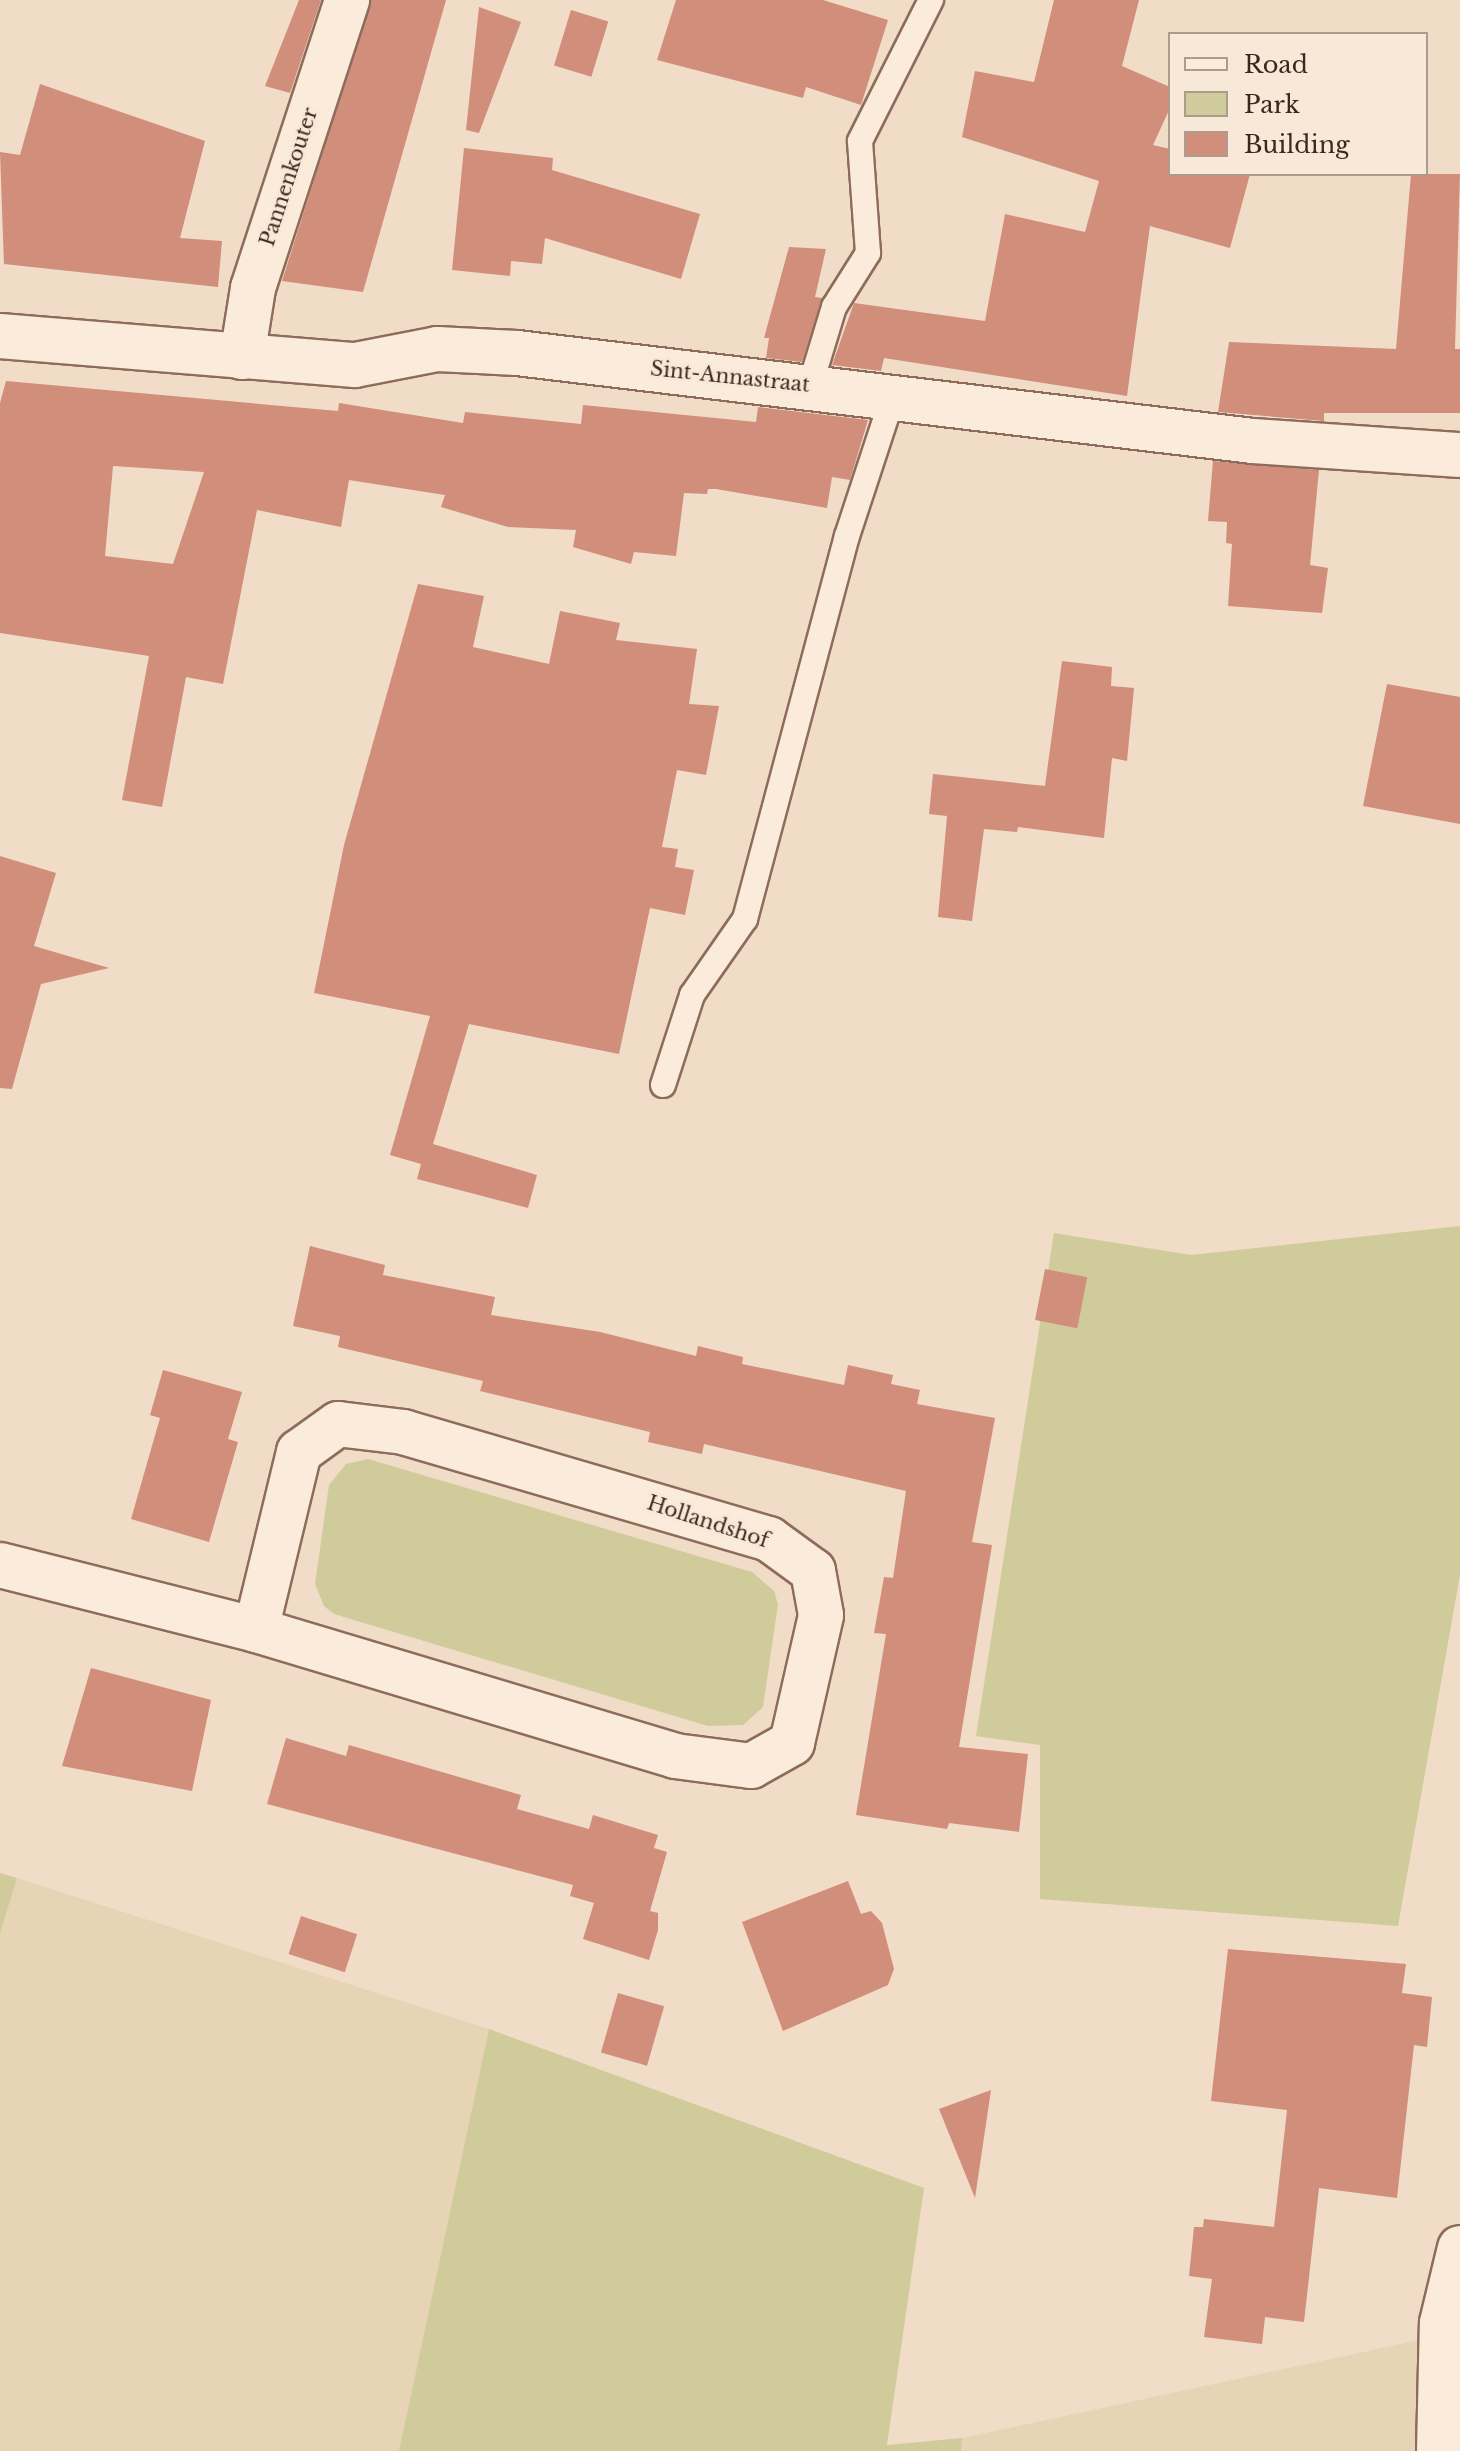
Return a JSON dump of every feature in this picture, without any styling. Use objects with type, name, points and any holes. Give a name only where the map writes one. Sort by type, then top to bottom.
[{"type":"street","name":"Pannenkouter","points":[[242,357],[253,288],[347,0]]},
{"type":"street","name":"Sint-Annastraat","points":[[0,336],[355,365],[437,349],[810,386],[1253,441],[1460,455]]},
{"type":"street","name":"Hollandshof","points":[[0,1565],[256,1630],[675,1756],[751,1766],[792,1743],[821,1615],[813,1571],[769,1539],[404,1432],[338,1424],[299,1452],[256,1630]]},
{"type":"street","points":[[1439,2451],[1442,2323],[1460,2248]]},
{"type":"lane","points":[[810,386],[834,307],[868,253],[860,141],[931,0]]},
{"type":"lane","points":[[663,1085],[692,995],[745,919],[847,536],[893,396]]},
{"type":"shaded area","points":[[17,1878],[489,2029],[399,2451],[0,2451],[0,1934]]},
{"type":"shaded area","points":[[1424,2339],[1418,2451],[961,2451],[962,2438]]},
{"type":"green space","points":[[1460,1226],[1460,1575],[1398,1926],[1040,1899],[1040,1745],[976,1736],[1054,1233],[1191,1255]]},
{"type":"green space","points":[[368,1459],[752,1572],[774,1591],[778,1604],[763,1707],[743,1725],[708,1726],[334,1614],[324,1606],[315,1584],[329,1485],[346,1464]]},
{"type":"green space","points":[[0,1873],[17,1878],[0,1934]]},
{"type":"green space","points":[[489,2029],[924,2188],[887,2445],[962,2438],[961,2451],[399,2451]]},
{"type":"building","points":[[299,0],[321,0],[290,93],[265,86]]},
{"type":"building","points":[[371,0],[446,0],[363,292],[282,281]]},
{"type":"building","points":[[676,0],[823,0],[888,20],[861,105],[806,87],[803,98],[657,60]]},
{"type":"building","points":[[1054,0],[1139,0],[1122,66],[1168,86],[1168,112],[1153,145],[1168,149],[1168,176],[1249,176],[1230,248],[1150,226],[1127,396],[884,358],[881,371],[832,365],[854,303],[985,321],[1005,214],[1085,232],[1099,181],[962,137],[975,71],[1034,82]]},
{"type":"building","points":[[479,7],[521,22],[479,133],[466,130]]},
{"type":"building","points":[[571,10],[608,21],[591,77],[554,65]]},
{"type":"building","points":[[40,84],[205,141],[180,238],[222,241],[218,287],[4,264],[0,152],[20,155]]},
{"type":"building","points":[[464,148],[553,158],[552,170],[700,214],[681,279],[545,238],[542,264],[511,261],[510,276],[452,270]]},
{"type":"building","points":[[1460,174],[1455,349],[1460,349],[1460,413],[1324,413],[1324,421],[1218,412],[1229,342],[1396,349],[1411,176]]},
{"type":"building","points":[[789,247],[826,249],[815,297],[822,298],[802,362],[766,358],[769,338],[764,338]]},
{"type":"building","points":[[6,381],[338,411],[339,403],[463,423],[465,412],[581,424],[583,405],[756,422],[758,407],[868,420],[850,480],[832,477],[827,508],[716,489],[708,489],[707,494],[684,493],[676,556],[634,552],[631,564],[573,547],[576,530],[508,527],[441,507],[445,495],[349,480],[341,527],[257,510],[223,684],[186,677],[162,807],[122,800],[149,656],[0,633],[0,403]],"holes":[[[113,466],[204,472],[173,564],[105,556]]]},
{"type":"building","points":[[1213,461],[1319,470],[1310,565],[1328,568],[1322,613],[1228,606],[1232,544],[1226,543],[1227,522],[1208,521]]},
{"type":"building","points":[[418,584],[484,596],[473,647],[549,664],[560,611],[620,623],[616,640],[697,649],[689,704],[719,706],[706,775],[677,770],[662,847],[678,849],[675,867],[694,870],[685,915],[650,908],[619,1054],[469,1024],[433,1144],[537,1175],[528,1208],[417,1179],[421,1164],[390,1155],[430,1016],[314,993],[344,845]]},
{"type":"building","points":[[1062,661],[1112,667],[1111,686],[1134,688],[1127,761],[1112,758],[1104,838],[1018,827],[1017,832],[984,829],[972,921],[938,917],[947,816],[929,814],[933,774],[1045,786]]},
{"type":"building","points":[[1387,684],[1460,697],[1460,824],[1363,806]]},
{"type":"building","points":[[0,856],[56,873],[34,946],[109,968],[41,984],[12,1089],[0,1088]]},
{"type":"building","points":[[310,1246],[385,1265],[383,1275],[495,1297],[491,1315],[600,1332],[696,1356],[698,1346],[743,1357],[742,1364],[844,1385],[848,1365],[893,1375],[891,1384],[920,1390],[917,1404],[995,1418],[972,1542],[992,1545],[959,1747],[1028,1754],[1019,1832],[949,1823],[947,1829],[856,1815],[886,1634],[874,1633],[884,1577],[893,1578],[906,1491],[704,1444],[702,1454],[648,1442],[650,1432],[480,1391],[483,1381],[338,1347],[340,1336],[293,1326]]},
{"type":"building","points":[[1045,1269],[1087,1277],[1077,1328],[1035,1320]]},
{"type":"building","points":[[163,1370],[242,1392],[228,1439],[238,1442],[209,1542],[131,1519],[160,1418],[150,1415]]},
{"type":"building","points":[[91,1668],[211,1700],[192,1791],[62,1766]]},
{"type":"building","points":[[286,1738],[346,1756],[349,1745],[521,1795],[517,1809],[589,1829],[593,1815],[658,1835],[654,1848],[667,1852],[650,1911],[658,1913],[658,1930],[649,1960],[583,1939],[594,1903],[570,1896],[573,1885],[267,1804]]},
{"type":"building","points":[[848,1881],[861,1914],[871,1911],[882,1923],[894,1969],[888,1985],[783,2031],[742,1922]]},
{"type":"building","points":[[301,1916],[357,1934],[345,1972],[289,1954]]},
{"type":"building","points":[[1228,1949],[1406,1964],[1402,1993],[1432,1997],[1427,2047],[1414,2045],[1397,2198],[1319,2188],[1304,2322],[1265,2317],[1262,2344],[1204,2337],[1212,2279],[1189,2276],[1194,2227],[1203,2227],[1204,2219],[1274,2227],[1287,2110],[1211,2101]]},
{"type":"building","points":[[618,1993],[664,2006],[647,2066],[601,2053]]},
{"type":"building","points":[[991,2090],[975,2198],[939,2109]]}]
